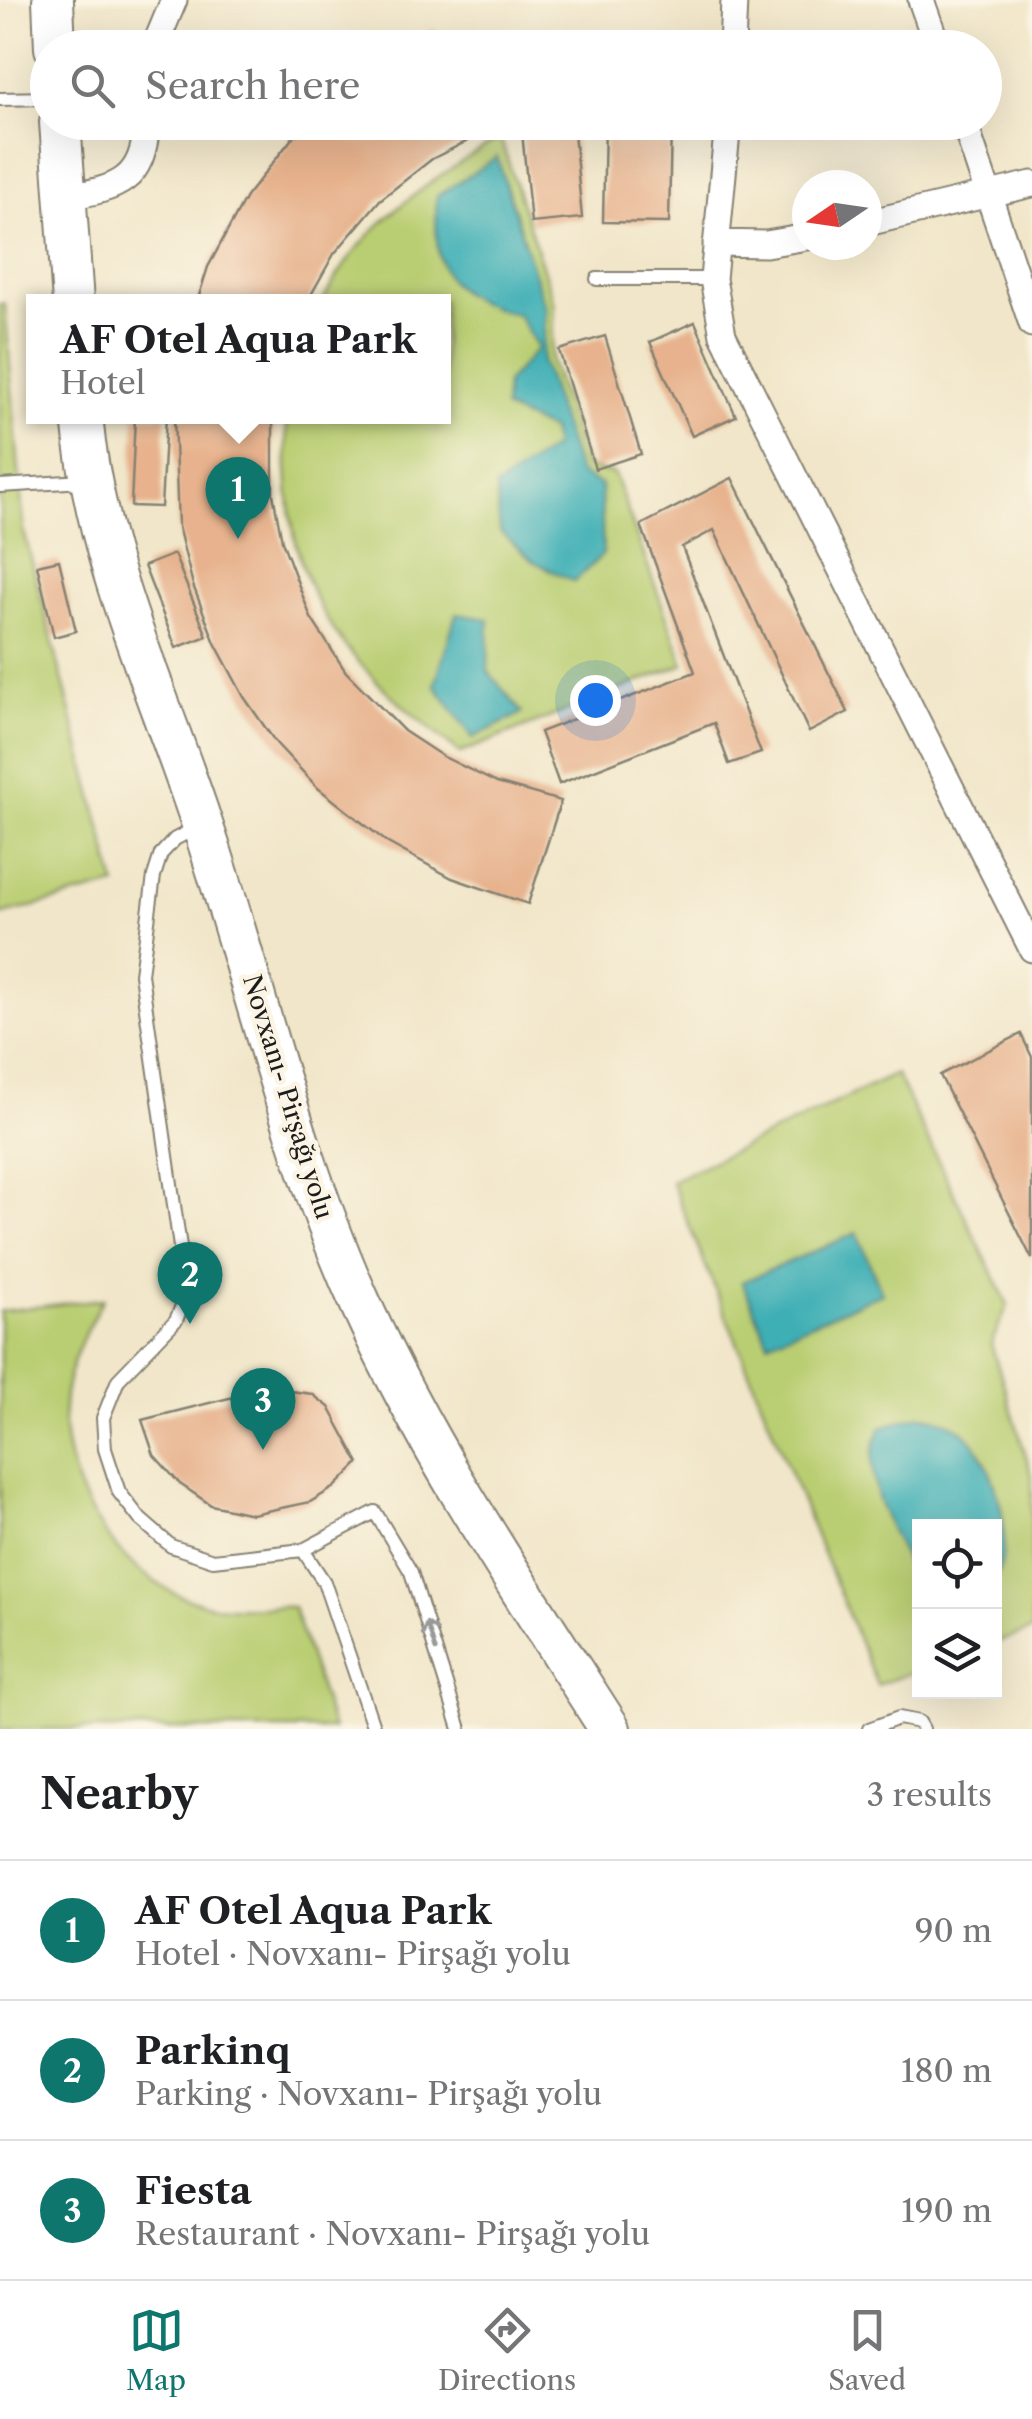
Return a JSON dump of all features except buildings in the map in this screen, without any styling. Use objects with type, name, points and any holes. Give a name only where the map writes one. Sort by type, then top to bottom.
[{"type":"main road","points":[[53,0],[54,30]]},
{"type":"main road","points":[[61,140],[72,294]]},
{"type":"main road","name":"Novxanı- Pirşağı yolu","points":[[83,424],[91,481],[126,622],[202,825],[330,1232],[361,1306],[462,1498],[610,1729]]},
{"type":"street","points":[[162,30],[174,0]]},
{"type":"street","points":[[733,30],[734,0]]},
{"type":"street","points":[[921,0],[932,30]]},
{"type":"street","points":[[66,198],[114,188],[129,176],[145,151],[145,140]]},
{"type":"street","points":[[726,140],[713,280],[723,335],[743,382],[1032,949]]},
{"type":"street","points":[[970,140],[1032,324]]},
{"type":"street","points":[[882,219],[1032,184]]},
{"type":"street","points":[[716,243],[792,240]]},
{"type":"lane","points":[[0,99],[30,98]]},
{"type":"lane","points":[[597,279],[713,280]]},
{"type":"lane","points":[[0,486],[91,481]]},
{"type":"lane","points":[[202,825],[174,840],[161,854],[154,876],[141,974],[184,1275],[182,1306],[162,1337],[118,1380],[103,1418],[105,1449],[119,1492],[140,1519],[171,1546],[214,1560],[303,1550],[375,1512],[385,1523],[410,1572],[460,1729]]},
{"type":"lane","points":[[303,1550],[324,1582],[374,1729]]},
{"type":"lane","points":[[869,1729],[899,1718],[918,1722],[923,1729]]},
{"type":"green space","points":[[501,140],[555,305],[551,362],[586,467],[614,474],[684,664],[460,753],[377,681],[346,647],[322,611],[305,572],[293,528],[287,477],[287,424],[451,424],[451,294],[327,294],[377,227],[447,171]]},
{"type":"green space","points":[[5,303],[24,532],[116,885],[0,915],[0,304]]},
{"type":"green space","points":[[896,1074],[1008,1305],[991,1344],[1032,1475],[1032,1630],[1002,1641],[1002,1519],[912,1519],[912,1672],[877,1685],[671,1181]]},
{"type":"green space","points":[[103,1299],[72,1364],[64,1407],[65,1440],[87,1504],[105,1534],[128,1560],[183,1597],[215,1606],[293,1607],[333,1729],[0,1729],[0,1311]]},
{"type":"water","points":[[497,157],[546,310],[542,362],[579,474],[601,485],[603,554],[574,582],[533,561],[500,532],[496,487],[554,447],[551,430],[504,409],[506,383],[538,348],[518,315],[473,299],[458,289],[441,262],[437,244],[437,196]]},
{"type":"water","points":[[456,614],[489,619],[488,671],[522,713],[473,738],[435,685]]},
{"type":"water","points":[[857,1233],[882,1293],[768,1342],[742,1282]]},
{"type":"water","points":[[921,1415],[948,1422],[967,1435],[980,1452],[998,1495],[1003,1518],[1002,1555],[1002,1519],[912,1519],[912,1574],[875,1484],[875,1446],[881,1427]]},
{"type":"place","name":"AF Otel Aqua Park","points":[[238,539]]},
{"type":"place","name":"Parkinq","points":[[190,1324]]},
{"type":"place","name":"Fiesta","points":[[263,1450]]}]
